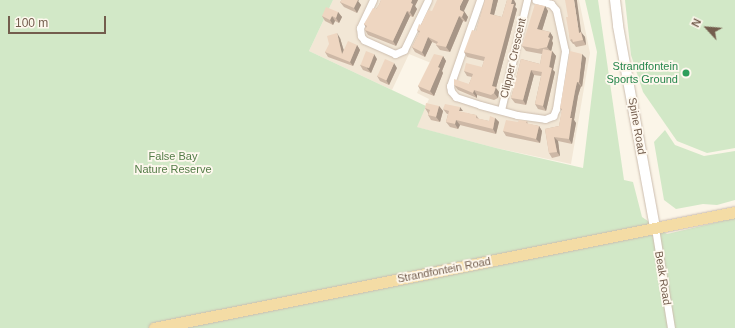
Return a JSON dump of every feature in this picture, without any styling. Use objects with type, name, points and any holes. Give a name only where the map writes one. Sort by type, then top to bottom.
[{"type":"main road","name":"Spine Road","points":[[616,0],[618,26],[655,228]]},
{"type":"main road","name":"Strandfontein Road","points":[[154,328],[735,212]]},
{"type":"street","points":[[373,0],[360,28],[361,36],[364,40],[396,54],[404,50],[428,0]]},
{"type":"street","name":"Clipper Crescent","points":[[480,0],[450,86],[451,91],[456,97],[501,110],[527,0]]},
{"type":"street","points":[[501,110],[545,119],[550,118],[555,113],[564,51],[558,14],[551,4],[536,0]]},
{"type":"street","name":"Beak Road","points":[[655,228],[671,328]]},
{"type":"shaded area","points":[[333,0],[579,0],[590,53],[571,164],[496,148],[416,127],[429,99],[417,93],[431,63],[409,54],[392,90],[309,51]]},
{"type":"green space","name":"False Bay Nature Reserve","points":[[0,0],[333,0],[309,51],[426,106],[417,127],[496,148],[583,168],[597,52],[585,0],[598,0],[624,180],[633,182],[642,217],[667,234],[735,218],[735,328],[0,328]]},
{"type":"green space","name":"Strandfontein Sports Ground","points":[[625,0],[735,0],[735,148],[707,153],[677,141],[643,92],[631,55]]},
{"type":"green space","points":[[665,130],[675,145],[704,156],[735,151],[735,200],[717,205],[703,204],[676,209],[664,200],[654,142]]},
{"type":"building","points":[[342,0],[358,0],[354,8],[340,2]]},
{"type":"building","points":[[381,0],[412,0],[411,3],[413,4],[410,12],[407,11],[393,41],[365,30],[367,26],[364,24],[373,8],[376,9]]},
{"type":"building","points":[[437,0],[463,0],[460,10],[464,12],[462,17],[459,16],[446,47],[436,45],[438,42],[428,37],[422,52],[412,47],[420,31],[417,30],[419,24],[421,25],[428,10],[432,11]]},
{"type":"building","points":[[485,0],[493,0],[490,14],[502,17],[507,0],[512,0],[511,4],[514,4],[492,86],[496,87],[494,93],[491,95],[474,90],[473,93],[454,85],[454,79],[469,84],[473,74],[464,71],[466,63],[482,67],[485,57],[464,52],[472,30],[476,31]]},
{"type":"building","points":[[565,0],[574,0],[579,33],[581,32],[583,40],[573,42],[572,39],[570,40]]},
{"type":"building","points":[[535,4],[545,6],[537,29],[550,32],[547,47],[538,49],[522,46]]},
{"type":"building","points":[[326,7],[338,12],[336,18],[332,16],[330,20],[322,16]]},
{"type":"building","points":[[337,33],[342,54],[348,41],[357,45],[350,62],[325,52],[329,44],[327,36]]},
{"type":"building","points":[[543,49],[552,51],[549,67],[552,68],[543,106],[535,104],[542,72],[531,70],[523,100],[511,98],[521,59],[540,64]]},
{"type":"building","points":[[366,51],[374,54],[369,68],[361,65]]},
{"type":"building","points":[[570,51],[582,54],[579,82],[577,82],[570,118],[572,118],[569,139],[554,137],[557,152],[549,153],[545,129],[559,126],[562,109],[560,108]]},
{"type":"building","points":[[434,54],[443,56],[438,67],[440,68],[430,91],[418,86]]},
{"type":"building","points":[[385,59],[394,63],[386,80],[377,76]]},
{"type":"building","points":[[426,103],[439,106],[436,117],[428,115],[430,110],[425,108]]},
{"type":"building","points":[[445,104],[460,107],[459,111],[476,115],[476,118],[489,121],[490,116],[495,118],[493,129],[456,120],[455,124],[446,122],[449,111],[443,109]]},
{"type":"building","points":[[506,120],[518,122],[519,120],[527,121],[526,123],[539,126],[536,139],[503,131]]},
{"type":"place","name":"Strandfontein Sports Ground","points":[[686,73]]}]
